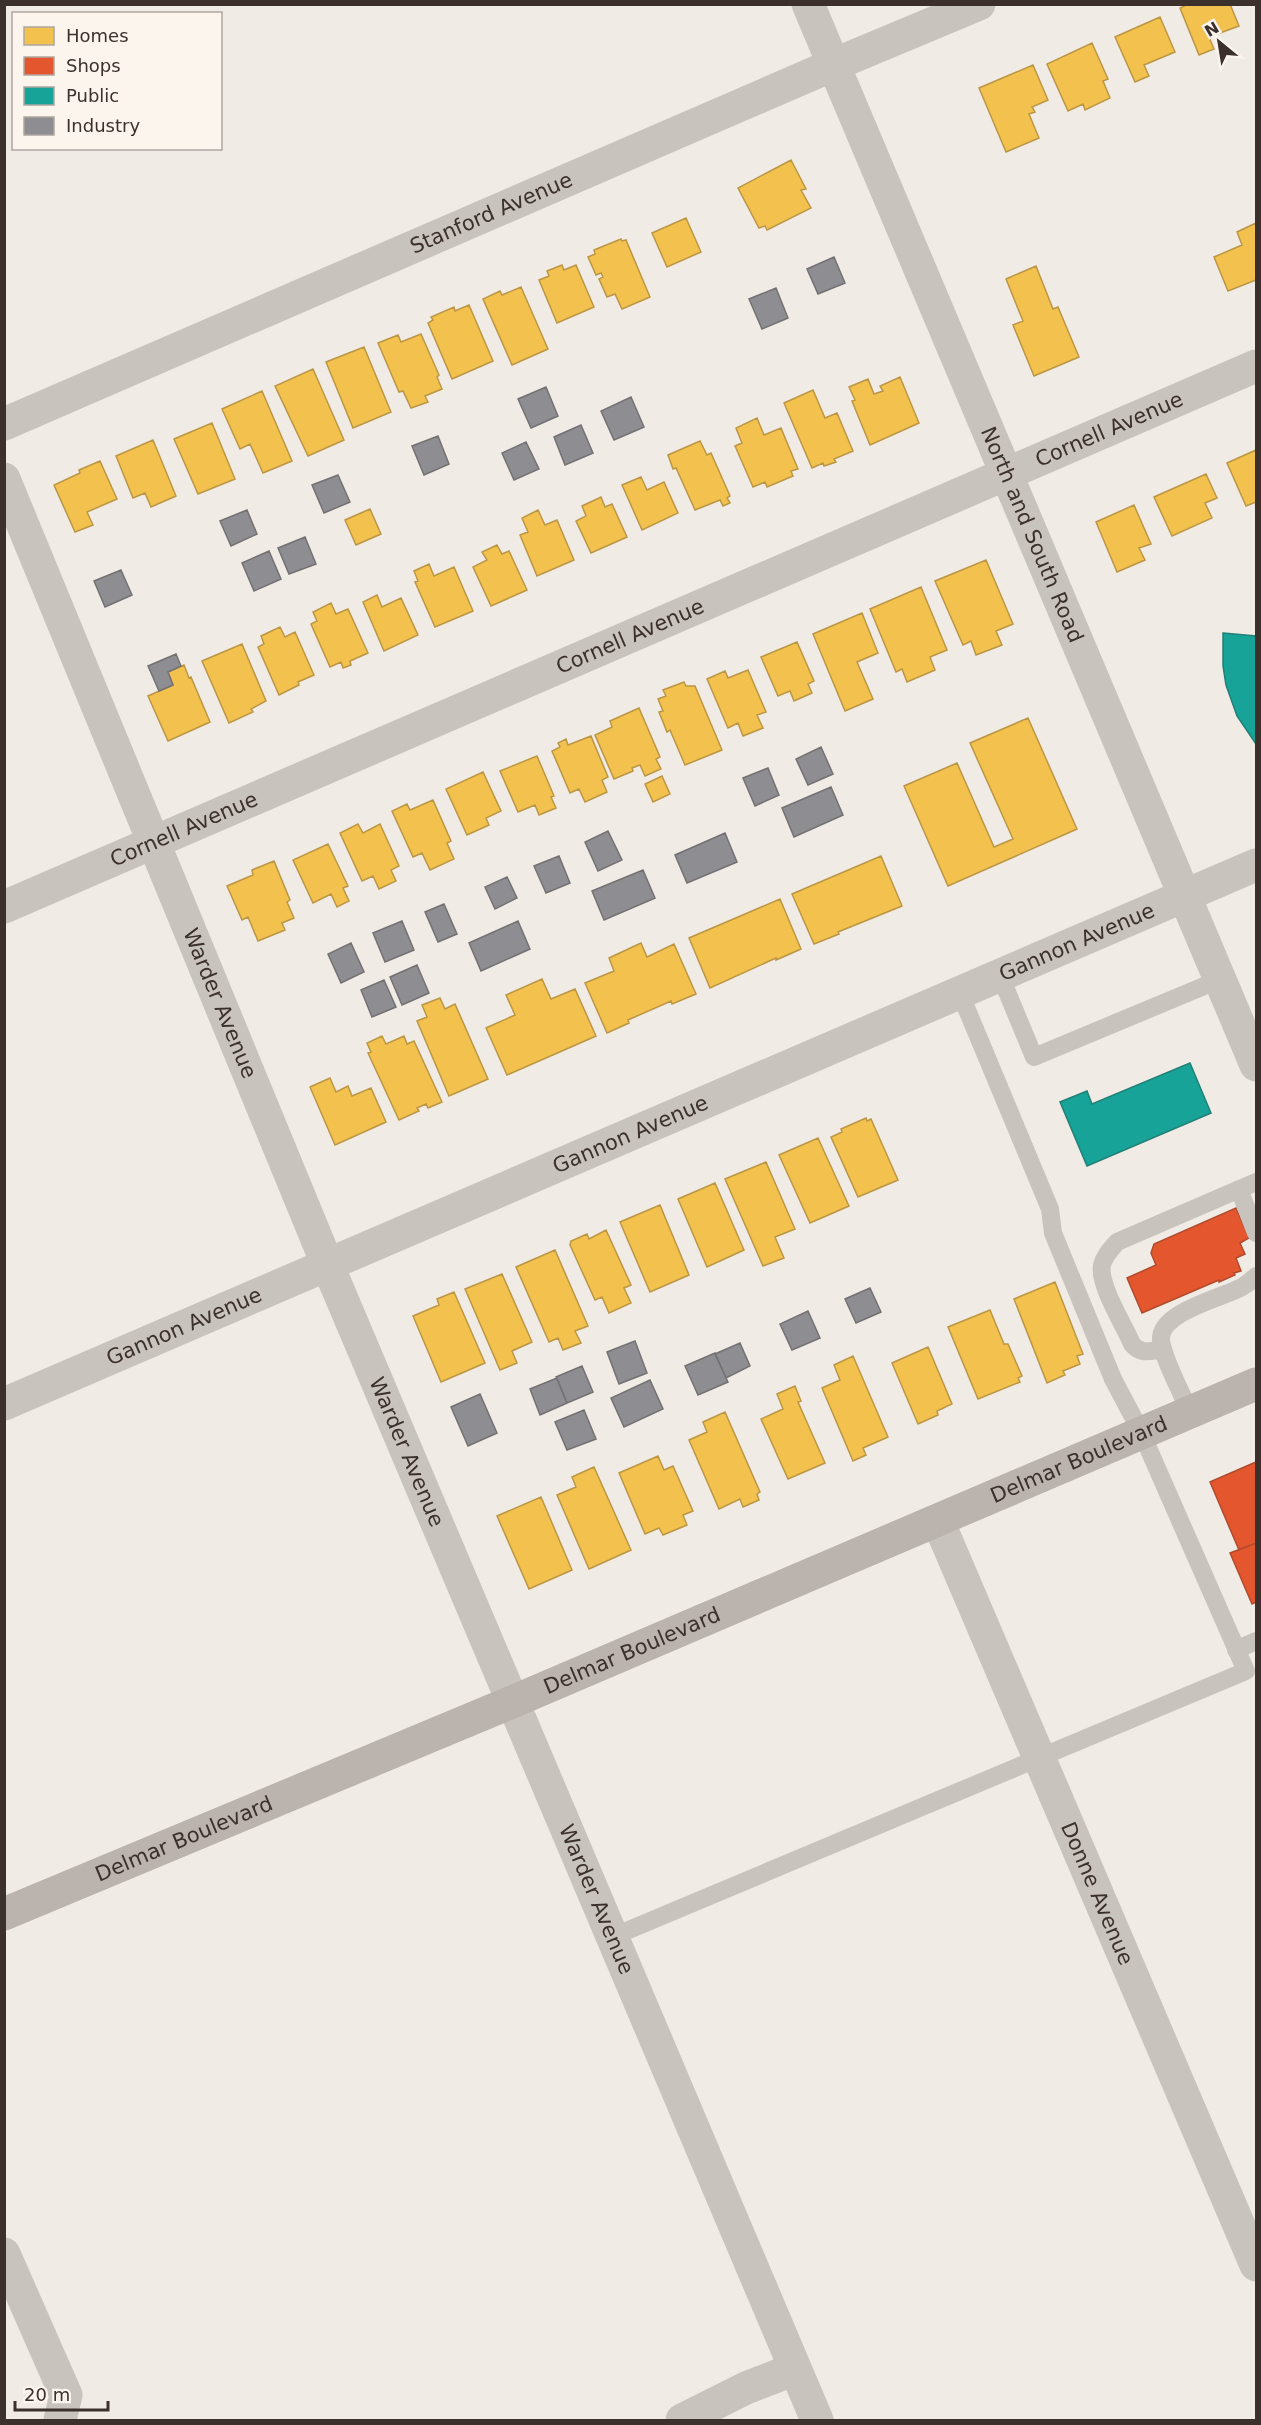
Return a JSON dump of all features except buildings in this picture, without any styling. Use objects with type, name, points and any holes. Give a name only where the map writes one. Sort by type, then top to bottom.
[{"type":"main road","name":"Delmar Boulevard","points":[[4,1914],[512,1702],[1257,1384]]},
{"type":"street","name":"North and South Road","points":[[808,4],[1257,1065]]},
{"type":"street","name":"Stanford Avenue","points":[[4,424],[979,4]]},
{"type":"street","name":"Cornell Avenue","points":[[4,907],[1257,366]]},
{"type":"street","name":"Warder Avenue","points":[[4,479],[328,1266],[817,2421]]},
{"type":"street","name":"Gannon Avenue","points":[[4,1404],[1257,865]]},
{"type":"street","name":"Donne Avenue","points":[[938,1521],[1257,2265]]},
{"type":"street","points":[[4,2254],[66,2395],[60,2421]]},
{"type":"street","points":[[682,2421],[746,2388],[795,2368]]},
{"type":"lane","points":[[1000,975],[1035,1057],[1221,979]]},
{"type":"lane","points":[[612,1937],[1246,1671],[1142,1434],[1113,1379],[1053,1233],[1050,1209],[960,993]]},
{"type":"lane","points":[[1163,1348],[1145,1352],[1137,1350],[1132,1344],[1101,1277],[1102,1264],[1108,1251],[1117,1242],[1257,1182]]},
{"type":"lane","points":[[1239,1189],[1257,1233]]},
{"type":"lane","points":[[1190,1413],[1163,1348],[1161,1332],[1165,1324],[1179,1314],[1244,1286],[1257,1276]]},
{"type":"lane","points":[[1236,1650],[1257,1641]]}]
